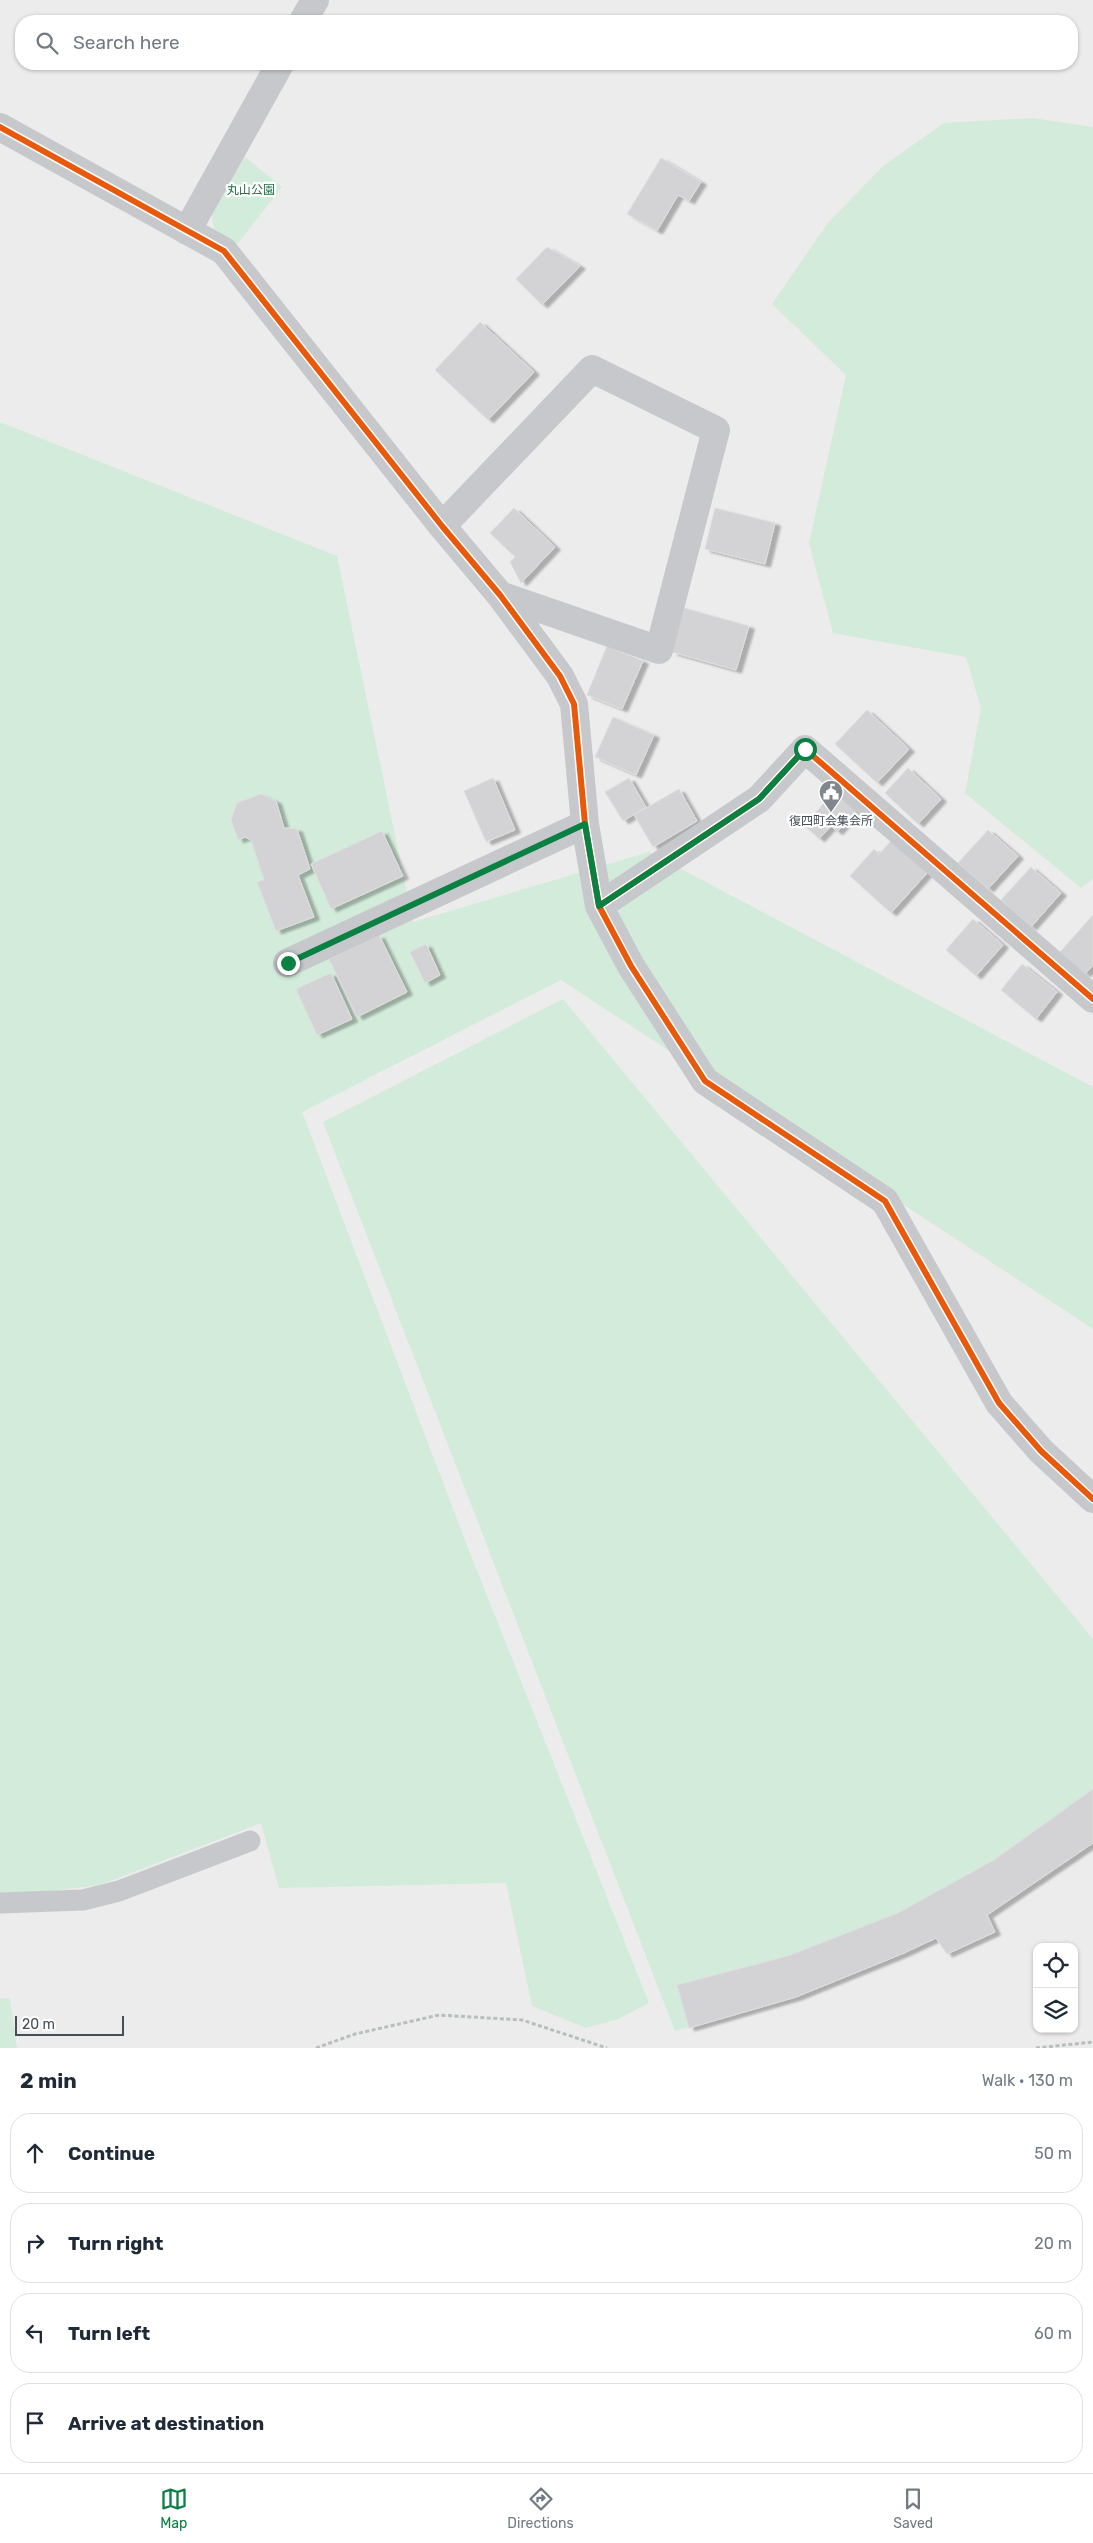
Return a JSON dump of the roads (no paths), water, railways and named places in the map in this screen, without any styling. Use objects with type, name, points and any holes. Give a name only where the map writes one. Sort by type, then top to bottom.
[{"type":"street","points":[[306,15],[315,0]]},
{"type":"street","points":[[187,231],[277,70]]},
{"type":"street","points":[[0,127],[224,251],[442,526],[500,595],[560,676],[574,704],[585,824],[599,906],[631,966],[705,1082],[885,1201],[999,1403],[1041,1452],[1093,1499]]},
{"type":"street","points":[[442,526],[592,369],[716,430],[659,650],[500,595]]},
{"type":"street","points":[[599,906],[759,799],[805,749],[1093,999]]},
{"type":"street","points":[[288,963],[585,824]]},
{"type":"lane","points":[[0,1903],[83,1900],[119,1891],[250,1841]]},
{"type":"place","name":"復四町会集会所","points":[[831,813]]},
{"type":"park label","name":"丸山公園","points":[[251,190]]}]
